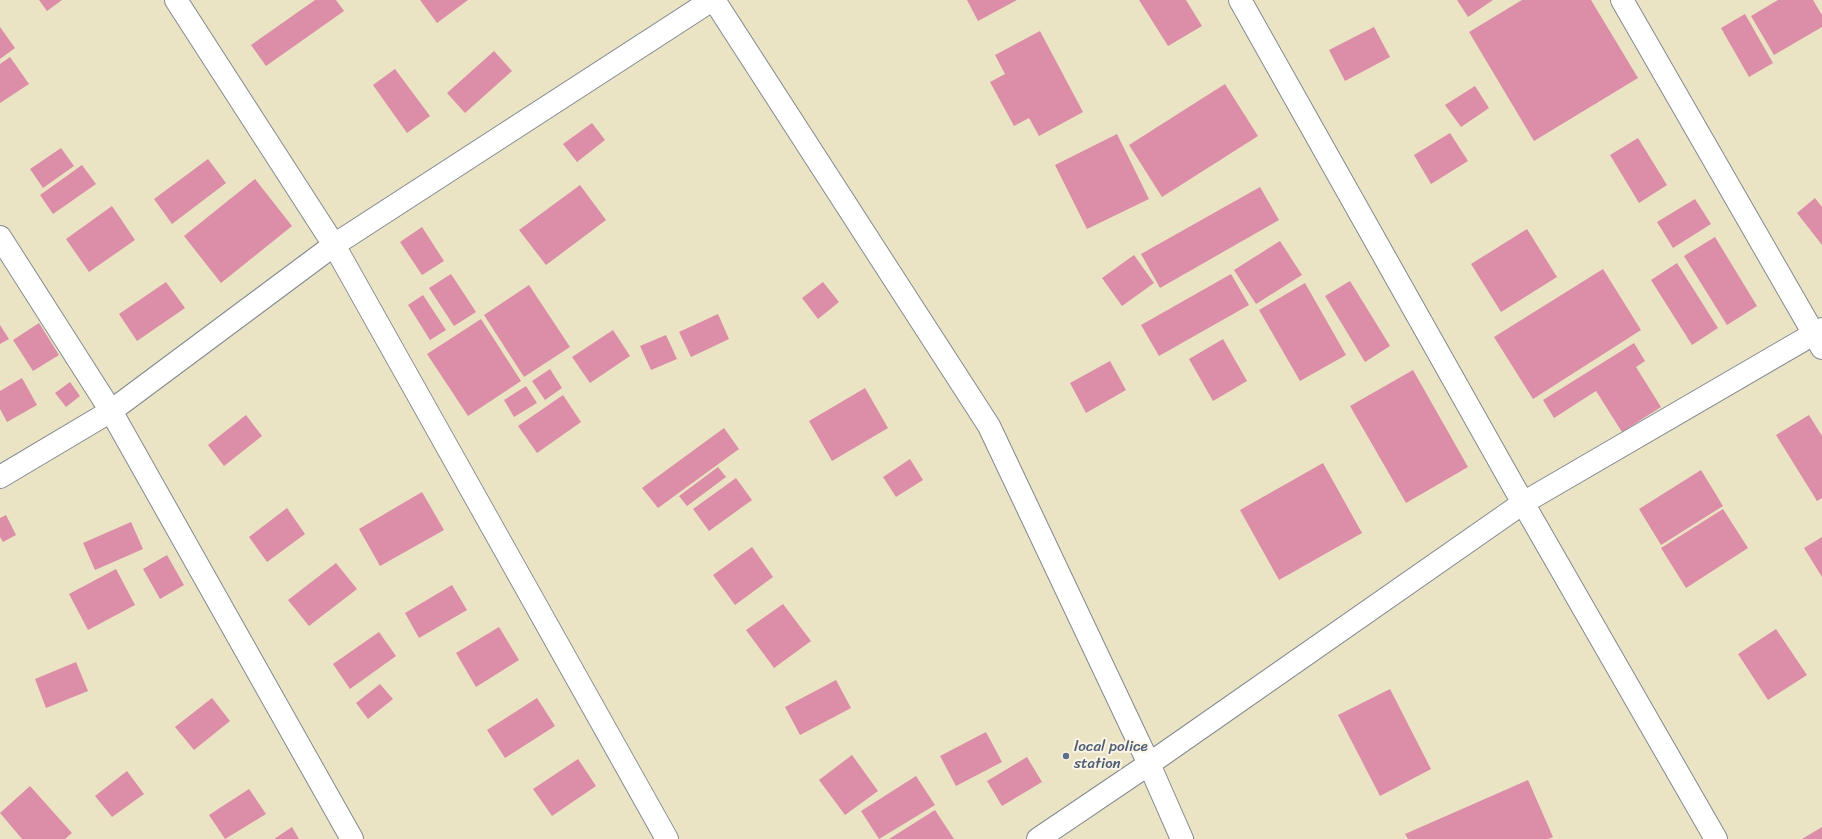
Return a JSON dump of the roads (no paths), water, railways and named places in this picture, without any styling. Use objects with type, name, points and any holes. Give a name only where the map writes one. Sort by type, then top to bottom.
[{"type":"street","points":[[176,0],[334,245],[667,839]]},
{"type":"street","points":[[0,477],[111,411],[334,245],[713,0],[989,426],[1149,764],[1182,839]]},
{"type":"street","points":[[1240,0],[1523,503],[1716,839]]},
{"type":"street","points":[[1038,839],[1149,764],[1523,503],[1819,337],[1622,0]]},
{"type":"street","points":[[0,237],[111,411],[352,839]]},
{"type":"place","name":"local police station","points":[[1066,756]]}]
